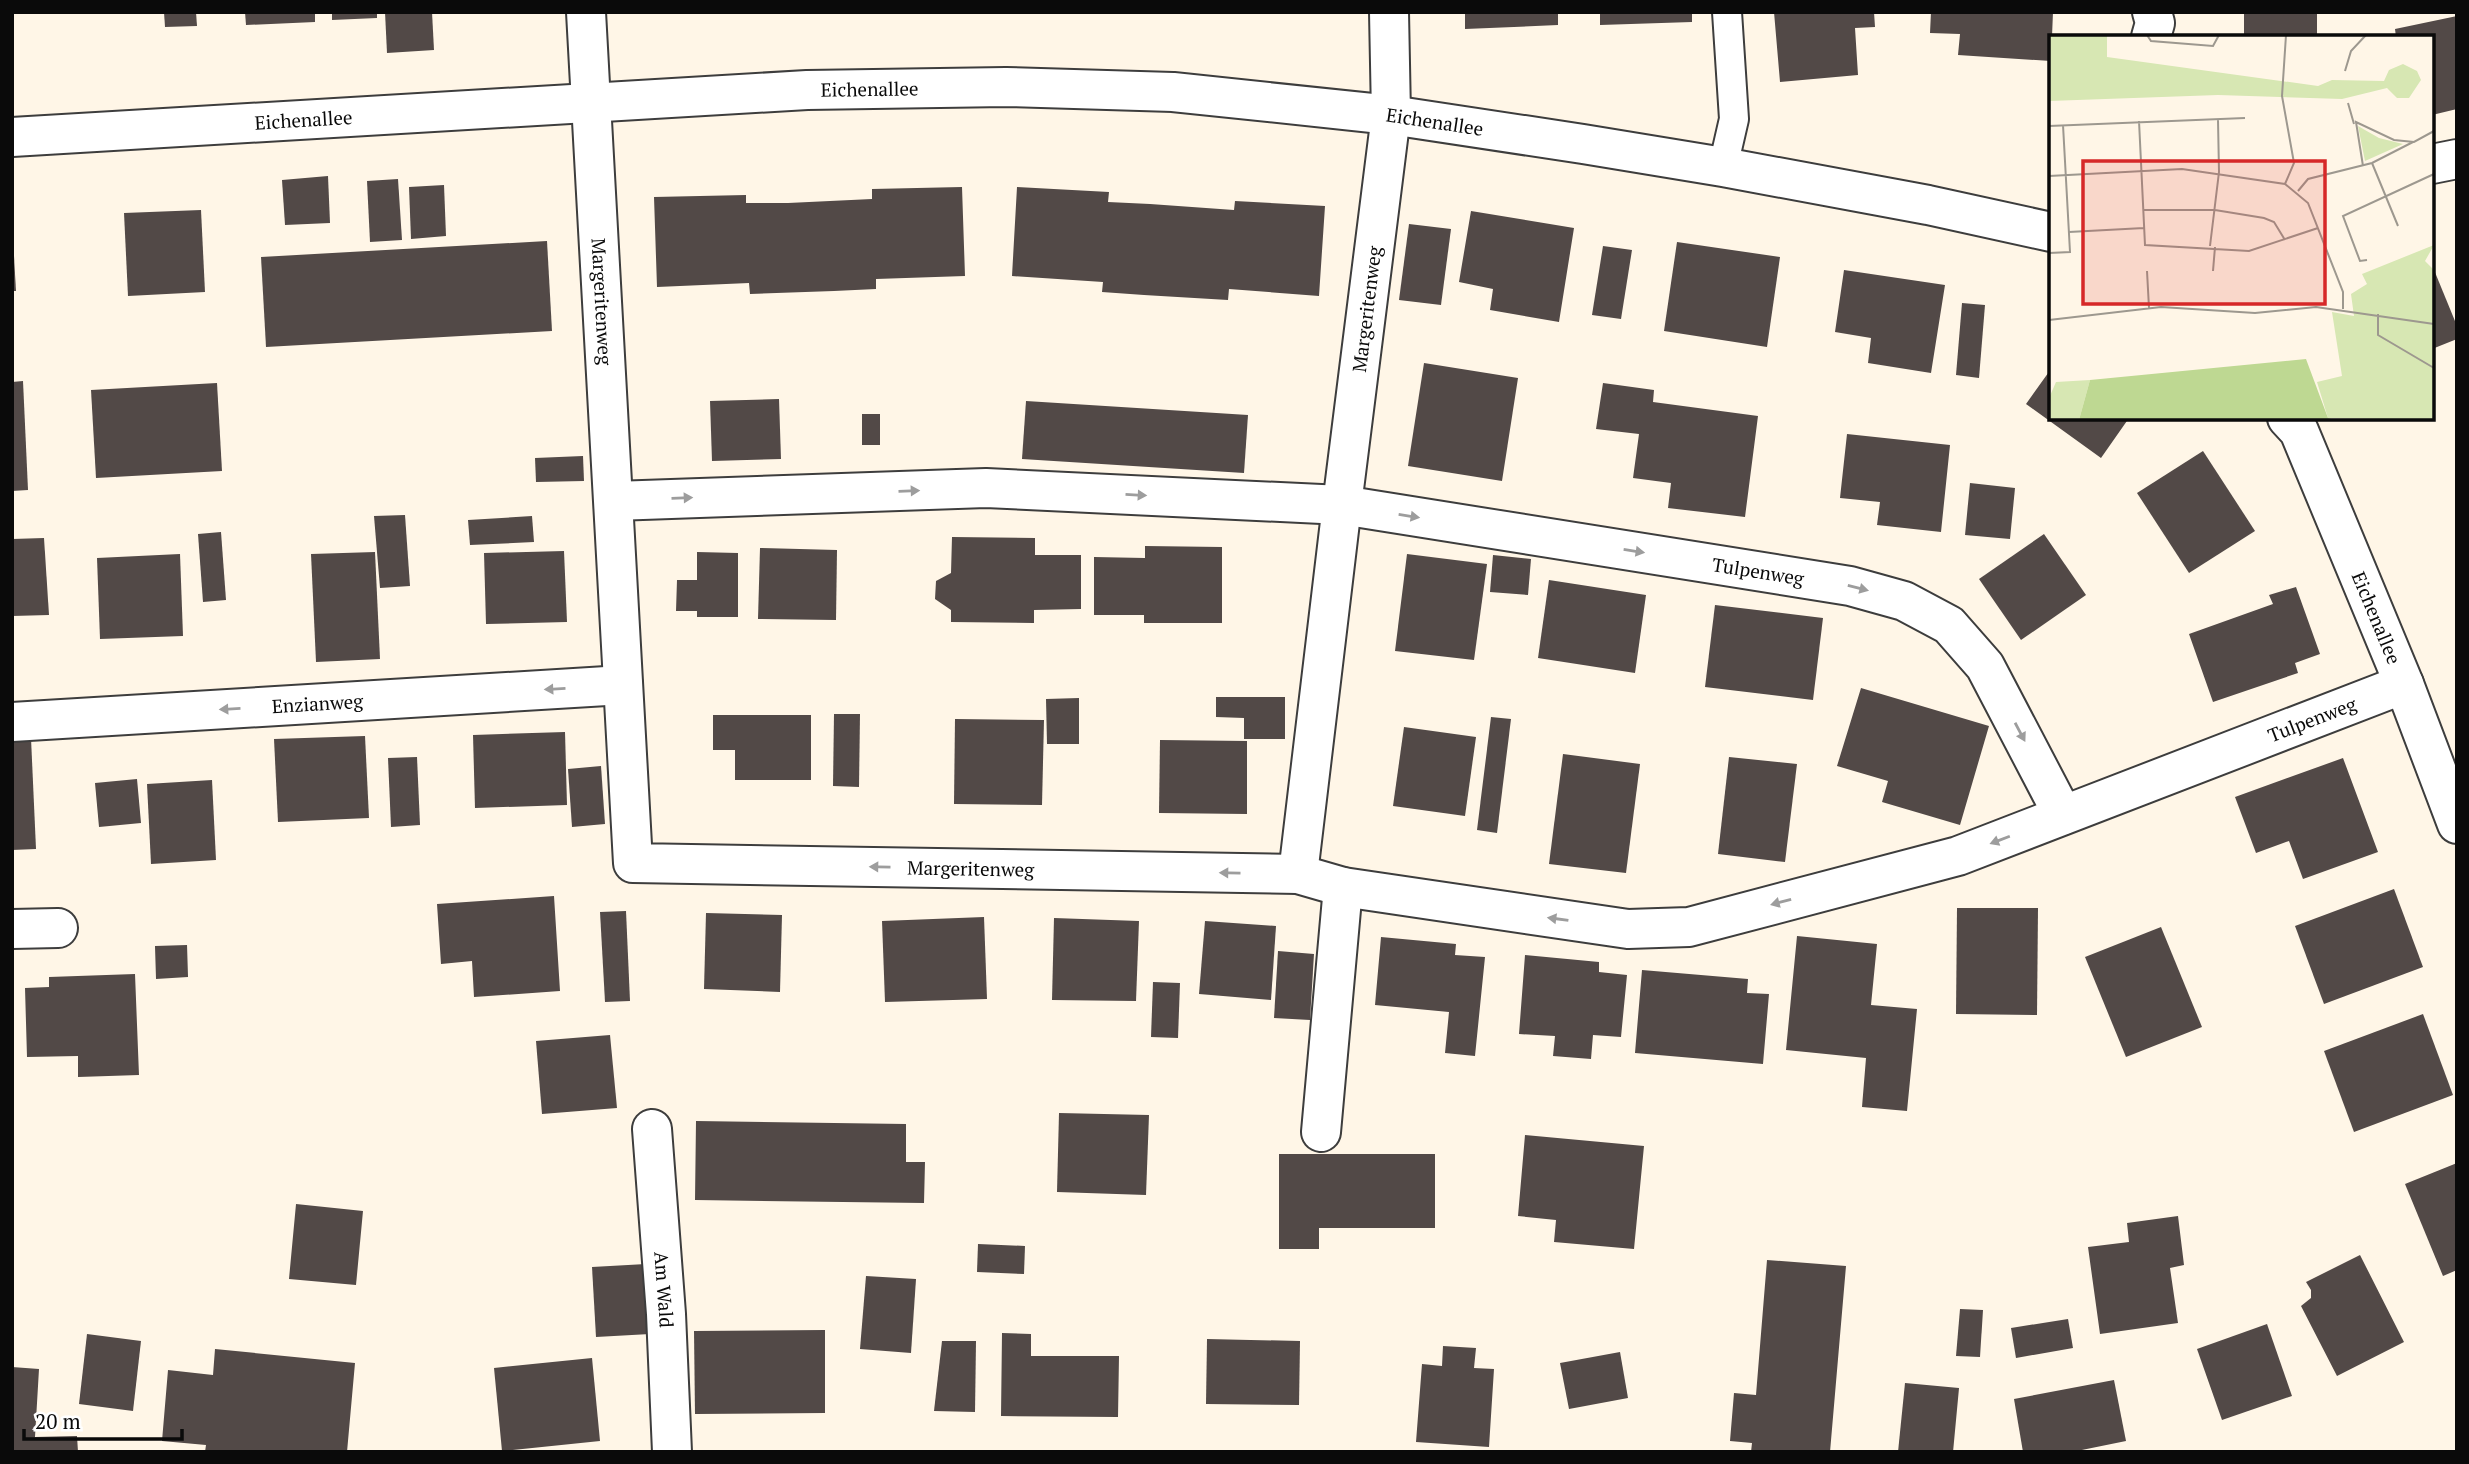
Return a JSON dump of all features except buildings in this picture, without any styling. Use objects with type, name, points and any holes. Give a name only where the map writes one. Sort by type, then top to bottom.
[{"type":"street","name":"Margeritenweg","points":[[586,12],[633,863],[1298,874],[1391,115],[1389,12]]},
{"type":"street","points":[[2152,12],[2155,23],[2152,35]]},
{"type":"street","name":"Eichenallee","points":[[12,137],[807,90],[1006,87],[1173,92],[1391,115],[1723,167],[1928,205],[2049,232]]},
{"type":"street","points":[[2434,164],[2457,159]]},
{"type":"street","name":"Eichenallee","points":[[2289,420],[2299,431],[2404,684],[2457,824]]},
{"type":"street","points":[[614,501],[986,488],[1342,505]]},
{"type":"street","name":"Tulpenweg","points":[[1342,505],[1850,586],[1904,601],[1949,625],[1985,666],[2063,815]]},
{"type":"street","name":"Tulpenweg","points":[[1298,874],[1343,887],[1628,929],[1689,927],[1958,856],[2404,684]]},
{"type":"street","name":"Enzianweg","points":[[12,722],[623,685]]},
{"type":"street","points":[[1321,1132],[1343,887]]},
{"type":"street","points":[[12,929],[58,928]]},
{"type":"street","name":"Am Wald","points":[[652,1129],[666,1314],[672,1452]]},
{"type":"lane","points":[[1723,167],[1734,119],[1727,12]]}]
